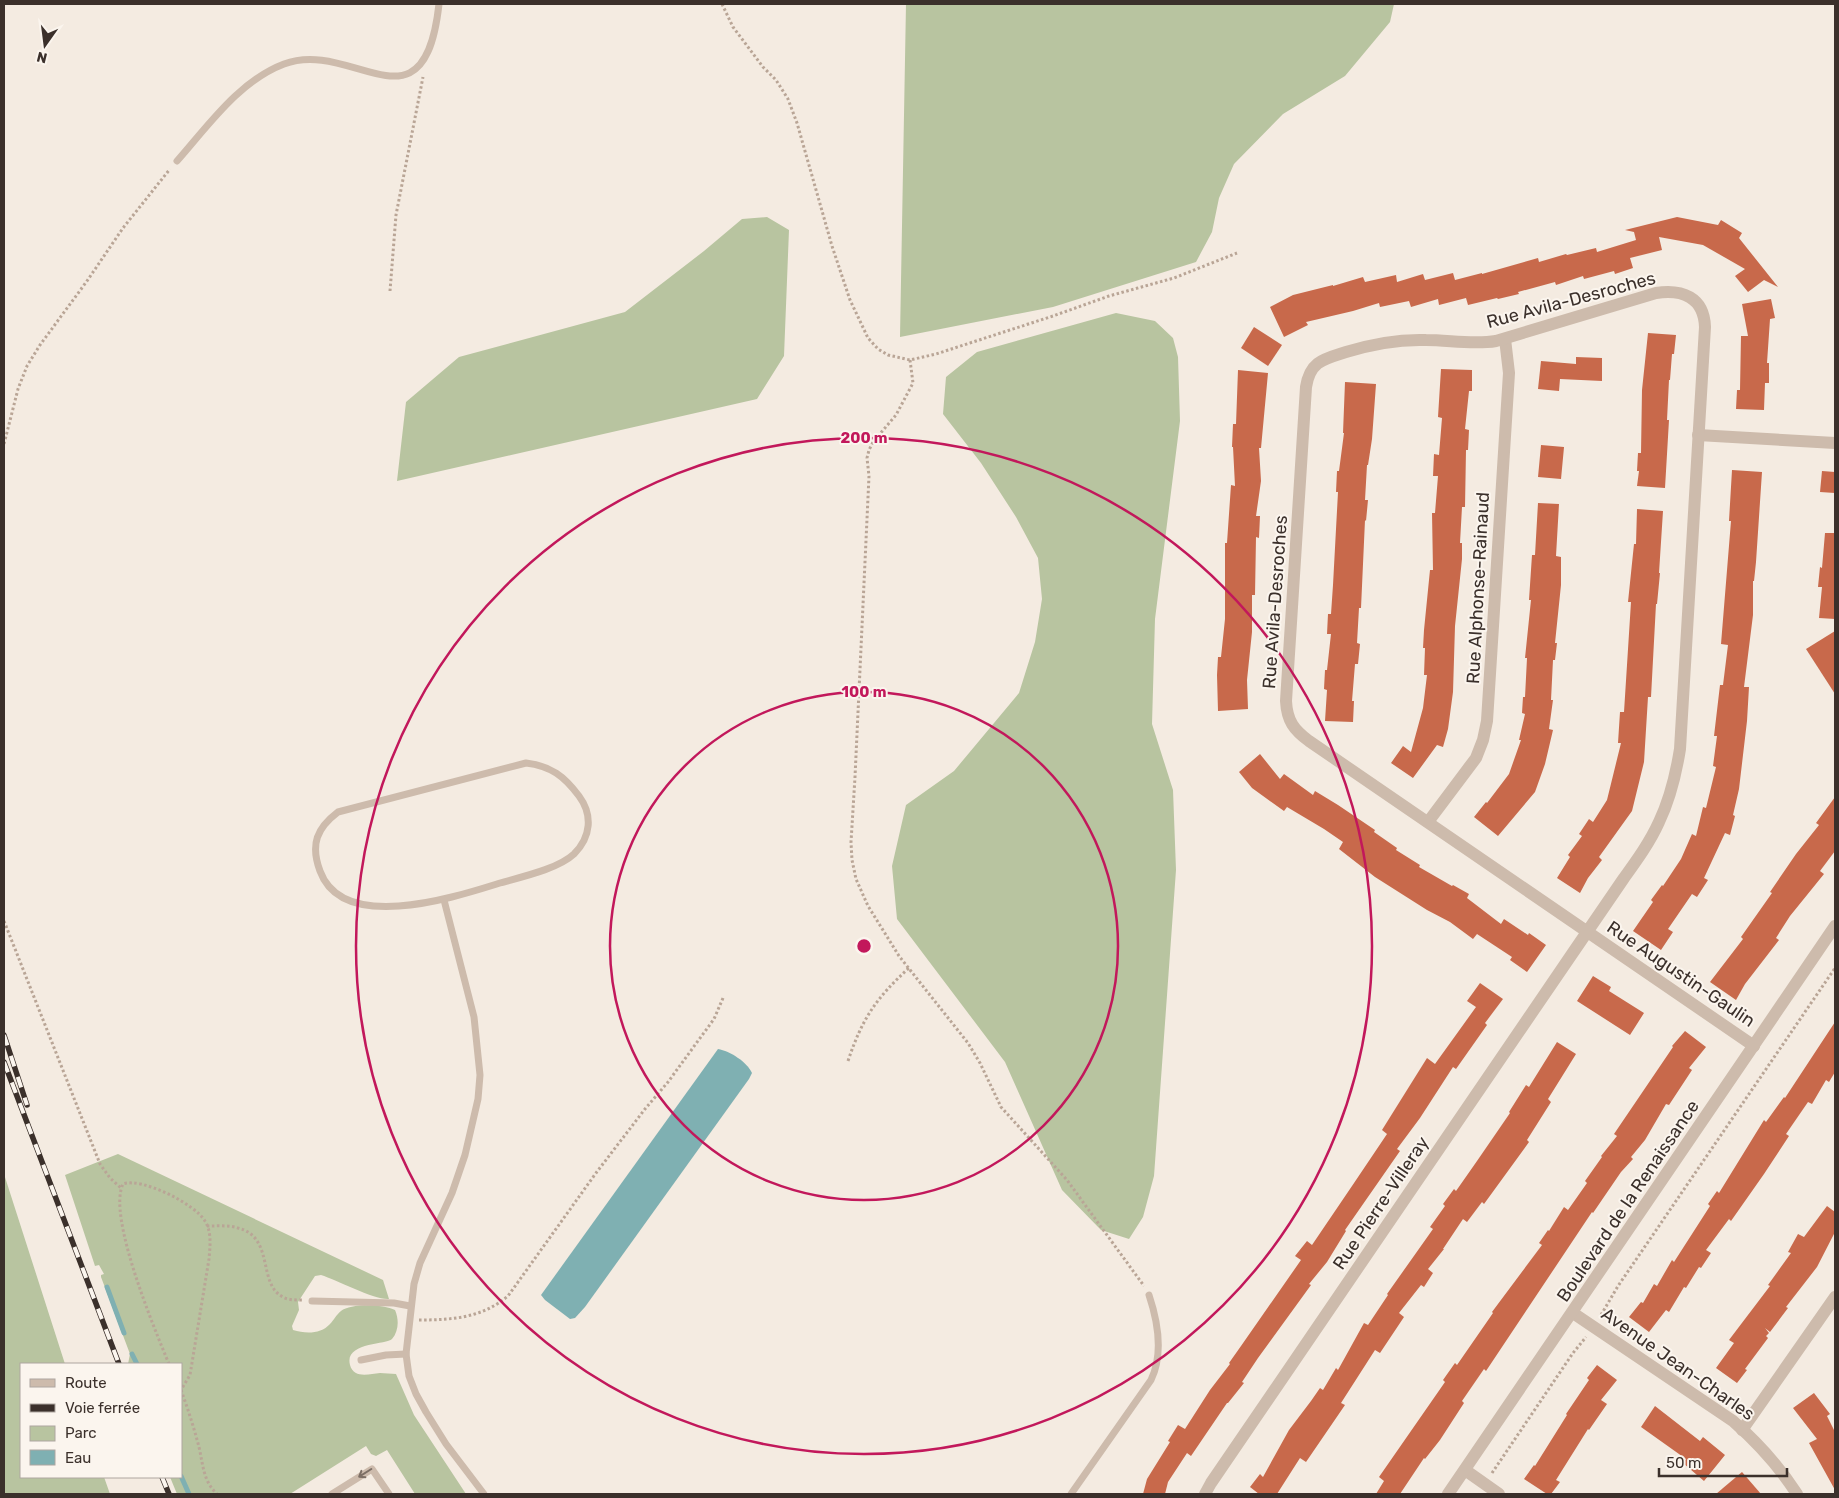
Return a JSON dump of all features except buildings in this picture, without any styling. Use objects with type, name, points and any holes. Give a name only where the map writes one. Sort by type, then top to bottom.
[{"type":"street","name":"Rue Avila-Desroches","points":[[1670,291],[1686,295],[1699,306],[1705,321],[1681,739],[1675,778],[1666,807],[1652,836],[1588,932],[1298,733],[1291,725],[1287,714],[1306,382],[1312,369],[1320,361],[1366,346],[1404,340],[1487,343],[1505,339],[1656,293],[1670,291]]},
{"type":"street","name":"Rue Alphonse-Rainaud","points":[[1428,822],[1476,758],[1483,740],[1487,721],[1508,373],[1505,339]]},
{"type":"street","points":[[1698,435],[1835,443]]},
{"type":"street","name":"Boulevard de la Renaissance","points":[[1448,1494],[1835,926]]},
{"type":"street","name":"Rue Augustin-Gaulin","points":[[1588,932],[1754,1046]]},
{"type":"street","name":"Rue Pierre-Villeray","points":[[1205,1494],[1588,932]]},
{"type":"street","points":[[1742,1430],[1835,1297]]},
{"type":"street","name":"Avenue Jean-Charles","points":[[1573,1313],[1722,1413],[1768,1455],[1797,1494]]},
{"type":"street","points":[[1465,1470],[1499,1494]]},
{"type":"lane","points":[[177,160],[242,90],[283,64],[302,59],[320,59],[386,76],[410,73],[422,63],[432,40],[440,4]]},
{"type":"lane","points":[[526,762],[541,765],[554,771],[580,797],[586,809],[589,825],[584,840],[573,855],[539,872],[444,900],[412,906],[382,906],[356,902],[341,897],[329,887],[320,873],[315,845],[320,830],[326,821],[338,812],[526,762]]},
{"type":"lane","points":[[444,900],[474,1017],[480,1075],[473,1126],[465,1155],[452,1192],[420,1263],[414,1284],[406,1354],[409,1376],[416,1394],[446,1444],[482,1494]]},
{"type":"lane","points":[[1071,1494],[1151,1380],[1157,1368],[1159,1354],[1158,1334],[1155,1313],[1149,1295]]},
{"type":"lane","points":[[312,1301],[394,1303],[410,1306]]},
{"type":"lane","points":[[361,1360],[386,1355],[406,1354]]},
{"type":"lane","points":[[332,1494],[372,1469],[388,1494]]},
{"type":"path","points":[[722,4],[734,27],[754,55],[776,80],[788,99],[797,123],[832,246],[859,322],[868,338],[878,349],[888,355],[910,360],[936,354],[1109,296],[1174,278],[1237,253]]},
{"type":"path","points":[[390,291],[396,215],[423,84],[424,72],[422,63]]},
{"type":"path","points":[[4,444],[18,388],[27,366],[40,345],[88,281],[123,228],[177,160]]},
{"type":"path","points":[[910,360],[913,383],[910,390],[896,415],[873,442],[867,458],[869,476],[851,842],[856,879],[868,906],[895,949],[968,1043],[1001,1106],[1066,1180],[1128,1263],[1149,1295]]},
{"type":"path","points":[[4,921],[82,1123],[100,1164],[110,1178],[121,1188]]},
{"type":"path","points":[[848,1061],[856,1035],[867,1014],[887,989],[909,968]]},
{"type":"path","points":[[1605,1308],[1618,1286],[1835,968]]},
{"type":"path","points":[[409,1320],[450,1320],[496,1306],[508,1296],[596,1173],[668,1082],[714,1019],[723,998]]},
{"type":"path","points":[[169,1363],[143,1300],[120,1212],[119,1195],[123,1184],[128,1182],[170,1195],[200,1214],[207,1226],[210,1241],[209,1259],[190,1375],[182,1388]]},
{"type":"path","points":[[207,1226],[240,1228],[250,1234],[258,1242],[263,1252],[270,1282],[276,1292],[282,1297],[312,1301]]},
{"type":"path","points":[[1496,1468],[1567,1361],[1580,1345]]},
{"type":"path","points":[[182,1393],[208,1484],[217,1494]]},
{"type":"green space","points":[[906,4],[1394,4],[1390,22],[1345,76],[1283,114],[1234,164],[1219,198],[1212,232],[1196,262],[1053,307],[900,337]]},
{"type":"green space","points":[[767,217],[789,230],[784,356],[757,399],[397,481],[406,402],[459,357],[625,312],[742,219]]},
{"type":"green space","points":[[1116,313],[1155,321],[1173,338],[1178,357],[1180,421],[1155,619],[1152,724],[1173,790],[1176,870],[1154,1176],[1143,1217],[1129,1239],[1101,1230],[1062,1190],[1005,1062],[897,919],[892,866],[906,805],[954,771],[1019,693],[1035,642],[1042,599],[1038,558],[1016,517],[981,463],[943,414],[946,377],[977,352]]},
{"type":"green space","points":[[118,1154],[383,1280],[389,1299],[365,1293],[321,1275],[315,1276],[298,1302],[299,1310],[292,1326],[293,1330],[308,1332],[322,1330],[346,1308],[375,1306],[395,1310],[398,1325],[392,1339],[359,1348],[353,1352],[350,1358],[350,1365],[358,1374],[396,1374],[414,1415],[466,1494],[415,1494],[387,1450],[376,1456],[371,1454],[366,1446],[290,1494],[177,1494],[170,1478],[182,1478],[182,1363],[128,1363],[130,1354],[101,1277],[104,1274],[99,1265],[95,1266],[65,1175]]},
{"type":"green space","points":[[4,1174],[65,1363],[20,1363],[20,1478],[104,1478],[110,1494],[4,1494]]},
{"type":"water","points":[[718,1049],[742,1061],[752,1073],[749,1079],[585,1307],[575,1318],[570,1319],[541,1295]]},
{"type":"waterway","points":[[107,1287],[124,1333]]},
{"type":"waterway","points":[[132,1354],[136,1363]]},
{"type":"waterway","points":[[182,1478],[189,1494]]},
{"type":"railway","points":[[4,1035],[27,1105]]},
{"type":"railway","points":[[4,1062],[119,1363]]},
{"type":"railway","points":[[162,1478],[169,1494]]}]
